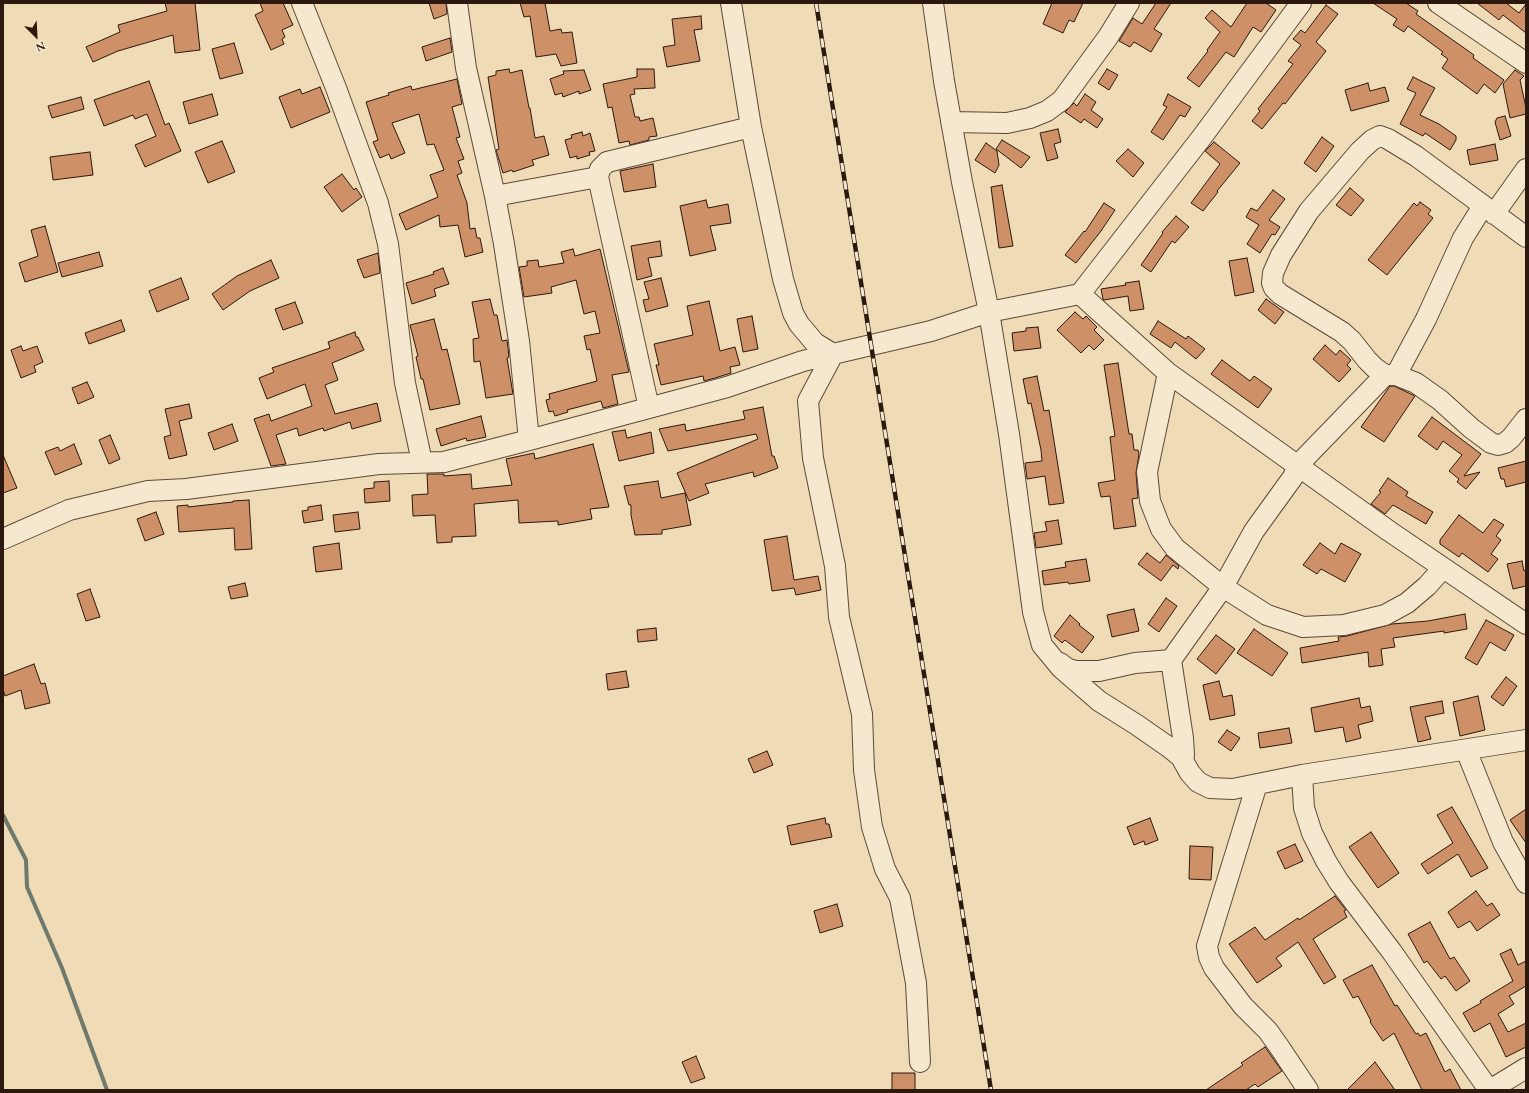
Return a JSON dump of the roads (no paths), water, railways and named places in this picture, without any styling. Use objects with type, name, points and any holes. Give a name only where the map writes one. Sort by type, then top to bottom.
[{"type":"street","points":[[302,3],[336,88],[378,203],[388,244],[405,383],[422,462]]},
{"type":"street","points":[[457,3],[466,68],[495,196],[504,244],[519,341],[529,440]]},
{"type":"street","points":[[731,3],[751,127],[783,278],[793,313],[799,324],[815,343],[833,354]]},
{"type":"street","points":[[933,3],[951,122],[989,312],[1010,442],[1033,612],[1042,645],[1060,668],[1099,701],[1138,725],[1181,757],[1190,773],[1198,782],[1210,788],[1233,789],[1302,776],[1526,740]]},
{"type":"street","points":[[951,122],[1007,123],[1030,118],[1047,111],[1062,100],[1108,37],[1129,3]]},
{"type":"street","points":[[3,539],[69,510],[148,491],[186,489],[379,464],[444,462],[727,387],[803,361],[931,331],[989,312],[1080,294],[1202,137],[1301,3]]},
{"type":"street","points":[[1438,3],[1526,63]]},
{"type":"street","points":[[649,408],[598,177],[600,170],[607,162],[751,127]]},
{"type":"street","points":[[1526,237],[1416,156],[1388,139],[1380,136],[1372,140],[1360,151],[1309,211],[1280,255],[1273,273],[1272,283],[1274,288],[1280,294],[1342,332],[1352,341],[1367,360],[1390,375],[1416,383],[1427,390],[1491,443],[1498,445],[1505,443],[1511,438],[1526,419]]},
{"type":"street","points":[[1181,757],[1184,754],[1183,738],[1171,660],[1223,587],[1254,531],[1293,477],[1298,466],[1390,375],[1426,319],[1463,238],[1526,169]]},
{"type":"street","points":[[495,196],[598,177]]},
{"type":"street","points":[[1080,294],[1168,373],[1388,531],[1526,624]]},
{"type":"street","points":[[833,354],[808,401],[813,458],[835,566],[840,617],[862,714],[864,770],[872,828],[885,869],[900,898],[916,983],[920,1062]]},
{"type":"street","points":[[1168,373],[1147,472],[1150,500],[1161,528],[1175,548],[1223,587],[1267,615],[1303,627],[1344,625],[1385,615],[1407,603],[1427,586],[1443,568]]},
{"type":"street","points":[[1052,657],[1068,669],[1076,671],[1099,671],[1135,663],[1171,660]]},
{"type":"street","points":[[1466,750],[1503,842],[1526,883]]},
{"type":"street","points":[[1302,776],[1304,808],[1312,833],[1326,861],[1339,882],[1392,952],[1490,1090],[1526,1068]]},
{"type":"street","points":[[1258,784],[1207,946],[1209,957],[1214,968],[1243,1006],[1268,1031],[1308,1090]]},
{"type":"waterway","points":[[3,815],[26,860],[27,887],[62,968],[107,1090]]},
{"type":"railway","points":[[816,3],[991,1090]]}]
